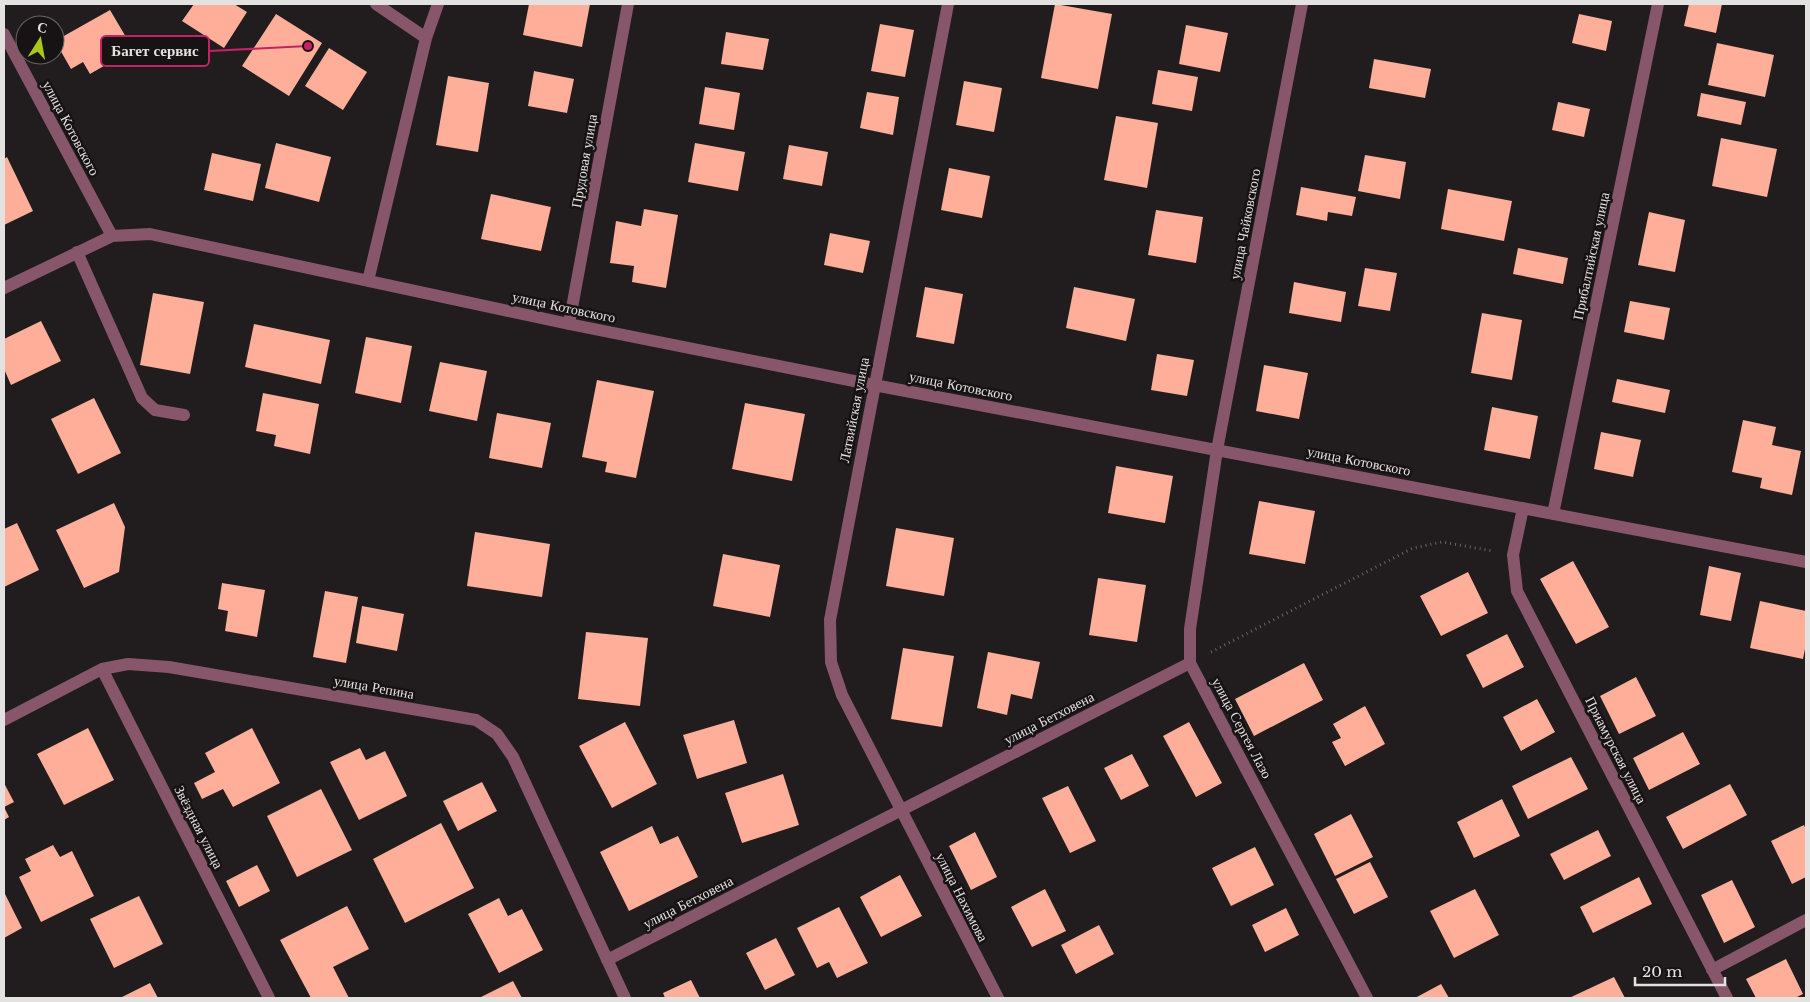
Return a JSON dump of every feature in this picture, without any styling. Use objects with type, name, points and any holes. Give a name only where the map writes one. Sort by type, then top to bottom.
[{"type":"street","points":[[376,4],[426,38]]},
{"type":"street","points":[[368,281],[426,38],[438,4]]},
{"type":"street","name":"Прудовая улица","points":[[570,324],[628,4]]},
{"type":"street","name":"Латвийская улица","points":[[900,810],[842,695],[831,662],[830,620],[948,4]]},
{"type":"street","name":"улица Чайковского","points":[[1218,450],[1302,4]]},
{"type":"street","name":"Прибалтийская улица","points":[[1554,514],[1658,4]]},
{"type":"street","name":"улица Котовского","points":[[4,34],[112,236]]},
{"type":"street","name":"улица Котовского","points":[[4,288],[112,236],[150,234],[570,324],[874,385],[1806,562]]},
{"type":"street","points":[[77,252],[142,398],[155,410],[184,415]]},
{"type":"street","name":"улица Сергея Лазо","points":[[1218,450],[1190,629],[1190,663],[1367,998]]},
{"type":"street","name":"Приамурская улица","points":[[1523,508],[1513,555],[1517,591],[1727,998]]},
{"type":"street","name":"улица Бетховена","points":[[607,960],[1190,663]]},
{"type":"street","name":"улица Репина","points":[[4,720],[102,670],[128,664],[169,667],[476,720],[497,734],[513,756],[625,998]]},
{"type":"street","name":"Звёздная улица","points":[[102,670],[269,998]]},
{"type":"street","name":"улица Нахимова","points":[[900,810],[998,998]]},
{"type":"street","points":[[1712,970],[1806,920]]},
{"type":"path","points":[[1190,663],[1413,548],[1442,542],[1513,555]]},
{"type":"building","points":[[194,4],[234,4],[247,12],[224,48],[182,21]]},
{"type":"building","points":[[529,4],[590,4],[582,47],[523,35]]},
{"type":"building","points":[[1055,4],[1112,14],[1098,89],[1041,78]]},
{"type":"building","points":[[1689,4],[1722,4],[1716,33],[1684,26]]},
{"type":"building","points":[[110,10],[133,49],[90,74],[83,62],[71,69],[65,58],[65,35]]},
{"type":"building","points":[[276,14],[322,43],[289,96],[242,66]]},
{"type":"building","points":[[1579,14],[1612,21],[1606,51],[1572,43]]},
{"type":"building","points":[[880,24],[914,30],[905,77],[871,71]]},
{"type":"building","points":[[1186,25],[1228,33],[1220,72],[1179,64]]},
{"type":"building","points":[[726,32],[769,39],[763,70],[721,64]]},
{"type":"building","points":[[1717,43],[1774,55],[1765,97],[1708,85]]},
{"type":"building","points":[[329,48],[367,72],[343,110],[305,86]]},
{"type":"building","points":[[1374,59],[1431,69],[1425,98],[1369,88]]},
{"type":"building","points":[[1158,70],[1198,77],[1192,111],[1152,104]]},
{"type":"building","points":[[534,71],[574,79],[567,113],[528,106]]},
{"type":"building","points":[[448,76],[489,83],[478,152],[436,145]]},
{"type":"building","points":[[964,81],[1002,88],[994,132],[956,125]]},
{"type":"building","points":[[705,87],[740,93],[734,130],[699,124]]},
{"type":"building","points":[[867,92],[899,97],[893,135],[860,128]]},
{"type":"building","points":[[1701,93],[1746,102],[1741,125],[1697,116]]},
{"type":"building","points":[[1558,102],[1590,109],[1584,137],[1552,130]]},
{"type":"building","points":[[1116,116],[1158,123],[1147,188],[1104,180]]},
{"type":"building","points":[[1721,138],[1777,149],[1767,197],[1712,186]]},
{"type":"building","points":[[276,143],[331,157],[319,202],[265,188]]},
{"type":"building","points":[[695,143],[745,152],[738,191],[688,182]]},
{"type":"building","points":[[789,145],[828,152],[822,186],[783,179]]},
{"type":"building","points":[[212,153],[261,164],[253,201],[204,190]]},
{"type":"building","points":[[1365,155],[1406,162],[1400,199],[1358,191]]},
{"type":"building","points":[[7,157],[33,211],[4,225],[4,159]]},
{"type":"building","points":[[949,168],[990,176],[982,218],[941,210]]},
{"type":"building","points":[[1301,187],[1356,197],[1352,216],[1328,212],[1327,221],[1296,215]]},
{"type":"building","points":[[1448,189],[1512,201],[1504,241],[1441,229]]},
{"type":"building","points":[[491,194],[551,207],[541,251],[481,239]]},
{"type":"building","points":[[644,209],[678,215],[666,288],[632,282],[634,266],[610,263],[616,221],[641,226]]},
{"type":"building","points":[[1156,210],[1203,217],[1196,263],[1148,255]]},
{"type":"building","points":[[1649,212],[1685,220],[1675,272],[1638,265]]},
{"type":"building","points":[[830,233],[870,241],[863,273],[824,265]]},
{"type":"building","points":[[1518,248],[1568,258],[1563,284],[1513,274]]},
{"type":"building","points":[[1365,268],[1397,273],[1390,311],[1358,306]]},
{"type":"building","points":[[1294,282],[1346,292],[1341,322],[1289,313]]},
{"type":"building","points":[[925,287],[963,294],[954,344],[916,337]]},
{"type":"building","points":[[1074,287],[1135,299],[1126,341],[1066,328]]},
{"type":"building","points":[[153,293],[204,302],[190,374],[140,365]]},
{"type":"building","points":[[1630,301],[1670,308],[1664,340],[1624,332]]},
{"type":"building","points":[[1482,313],[1522,320],[1512,380],[1471,373]]},
{"type":"building","points":[[41,321],[61,361],[11,385],[4,369],[4,339]]},
{"type":"building","points":[[254,324],[330,340],[321,384],[245,367]]},
{"type":"building","points":[[366,337],[412,346],[401,403],[355,393]]},
{"type":"building","points":[[1157,354],[1194,360],[1187,396],[1151,390]]},
{"type":"building","points":[[440,362],[487,371],[477,421],[429,411]]},
{"type":"building","points":[[1264,365],[1308,373],[1299,419],[1256,411]]},
{"type":"building","points":[[1617,379],[1670,390],[1665,413],[1612,402]]},
{"type":"building","points":[[597,380],[654,391],[636,478],[605,472],[607,462],[582,457]]},
{"type":"building","points":[[263,393],[319,404],[310,454],[274,446],[276,435],[256,431]]},
{"type":"building","points":[[94,398],[121,453],[78,474],[51,419]]},
{"type":"building","points":[[745,403],[805,414],[792,481],[732,469]]},
{"type":"building","points":[[1492,407],[1538,416],[1530,459],[1484,450]]},
{"type":"building","points":[[497,413],[551,423],[542,468],[489,458]]},
{"type":"building","points":[[1743,420],[1776,427],[1772,445],[1801,451],[1792,495],[1760,488],[1762,478],[1732,472]]},
{"type":"building","points":[[1601,432],[1641,440],[1633,477],[1594,469]]},
{"type":"building","points":[[1116,466],[1173,476],[1165,523],[1108,513]]},
{"type":"building","points":[[1259,501],[1315,511],[1305,564],[1249,554]]},
{"type":"building","points":[[114,503],[125,527],[119,572],[84,588],[56,530]]},
{"type":"building","points":[[17,523],[39,570],[4,587],[4,529]]},
{"type":"building","points":[[896,528],[954,538],[944,596],[886,586]]},
{"type":"building","points":[[475,532],[550,544],[542,597],[467,586]]},
{"type":"building","points":[[723,554],[780,565],[770,617],[713,606]]},
{"type":"building","points":[[1573,561],[1609,627],[1576,644],[1540,579]]},
{"type":"building","points":[[1709,566],[1741,573],[1731,621],[1700,615]]},
{"type":"building","points":[[1468,572],[1488,613],[1441,636],[1420,596]]},
{"type":"building","points":[[1098,578],[1146,585],[1137,642],[1089,635]]},
{"type":"building","points":[[222,583],[265,590],[257,637],[225,631],[228,611],[218,609]]},
{"type":"building","points":[[325,591],[358,597],[346,663],[313,657]]},
{"type":"building","points":[[1760,601],[1806,611],[1806,644],[1803,659],[1750,648]]},
{"type":"building","points":[[362,606],[404,614],[397,651],[356,643]]},
{"type":"building","points":[[586,632],[648,638],[640,706],[578,699]]},
{"type":"building","points":[[1507,634],[1524,667],[1483,688],[1466,655]]},
{"type":"building","points":[[903,648],[954,656],[942,727],[891,719]]},
{"type":"building","points":[[988,652],[1040,662],[1032,699],[1011,694],[1007,715],[977,708]]},
{"type":"building","points":[[1304,663],[1323,700],[1254,736],[1235,699]]},
{"type":"building","points":[[1636,677],[1656,716],[1619,734],[1600,696]]},
{"type":"building","points":[[1537,699],[1555,732],[1521,751],[1503,717]]},
{"type":"building","points":[[1365,706],[1385,744],[1345,766],[1332,742],[1341,738],[1333,724]]},
{"type":"building","points":[[734,720],[747,763],[697,779],[683,735]]},
{"type":"building","points":[[625,722],[657,784],[612,808],[579,746]]},
{"type":"building","points":[[1189,722],[1222,783],[1196,797],[1163,736]]},
{"type":"building","points":[[88,728],[114,780],[64,805],[37,754]]},
{"type":"building","points":[[252,728],[280,783],[233,807],[223,789],[202,799],[194,783],[215,772],[205,753]]},
{"type":"building","points":[[1683,732],[1700,764],[1649,790],[1633,758]]},
{"type":"building","points":[[360,748],[366,760],[385,751],[407,796],[359,820],[330,762]]},
{"type":"building","points":[[1132,754],[1149,786],[1121,800],[1104,768]]},
{"type":"building","points":[[1571,757],[1588,789],[1528,819],[1512,786]]},
{"type":"building","points":[[783,774],[799,825],[742,843],[725,793]]},
{"type":"building","points":[[482,782],[497,811],[458,831],[443,801]]},
{"type":"building","points":[[4,783],[14,802],[4,807]]},
{"type":"building","points":[[1730,784],[1747,815],[1683,849],[1666,817]]},
{"type":"building","points":[[1068,786],[1096,841],[1070,853],[1042,798]]},
{"type":"building","points":[[321,789],[352,850],[297,877],[267,816]]},
{"type":"building","points":[[1502,799],[1520,836],[1474,858],[1457,822]]},
{"type":"building","points":[[4,807],[9,817],[4,820]]},
{"type":"building","points":[[1351,814],[1373,857],[1335,876],[1314,834]]},
{"type":"building","points":[[441,823],[474,888],[405,923],[373,859]]},
{"type":"building","points":[[1804,825],[1806,830],[1806,877],[1792,884],[1771,841]]},
{"type":"building","points":[[652,826],[660,844],[678,836],[698,877],[629,911],[600,852]]},
{"type":"building","points":[[1598,830],[1611,856],[1564,880],[1550,854]]},
{"type":"building","points":[[975,832],[997,877],[971,890],[949,846]]},
{"type":"building","points":[[53,845],[60,857],[72,851],[94,896],[41,922],[19,877],[31,871],[25,859]]},
{"type":"building","points":[[1255,847],[1274,885],[1231,906],[1212,868]]},
{"type":"building","points":[[1370,862],[1388,897],[1354,914],[1336,879]]},
{"type":"building","points":[[257,865],[270,891],[239,907],[226,881]]},
{"type":"building","points":[[900,875],[922,916],[881,937],[860,897]]},
{"type":"building","points":[[1639,877],[1652,904],[1593,933],[1580,907]]},
{"type":"building","points":[[1732,880],[1755,927],[1724,943],[1701,895]]},
{"type":"building","points":[[1045,889],[1066,931],[1032,947],[1011,907]]},
{"type":"building","points":[[1475,889],[1499,935],[1454,958],[1430,911]]},
{"type":"building","points":[[4,892],[22,928],[4,938]]},
{"type":"building","points":[[139,896],[163,944],[114,968],[90,919]]},
{"type":"building","points":[[499,898],[508,916],[522,909],[543,950],[499,973],[468,914]]},
{"type":"building","points":[[347,906],[369,949],[333,967],[349,998],[311,998],[280,940]]},
{"type":"building","points":[[839,907],[868,963],[837,978],[829,962],[817,968],[797,928]]},
{"type":"building","points":[[1286,908],[1299,935],[1265,952],[1252,925]]},
{"type":"building","points":[[1099,925],[1114,954],[1076,974],[1061,945]]},
{"type":"building","points":[[776,938],[795,975],[765,990],[746,953]]},
{"type":"building","points":[[1786,959],[1803,994],[1795,998],[1756,998],[1746,979]]},
{"type":"building","points":[[1614,977],[1625,998],[1569,998]]},
{"type":"building","points":[[691,980],[700,998],[665,998],[663,993]]},
{"type":"building","points":[[513,981],[522,998],[479,998]]},
{"type":"building","points":[[150,983],[158,998],[120,998]]},
{"type":"building","points":[[1441,984],[1449,998],[1415,998]]},
{"type":"place","name":"Багет сервис","points":[[308,46]]}]
